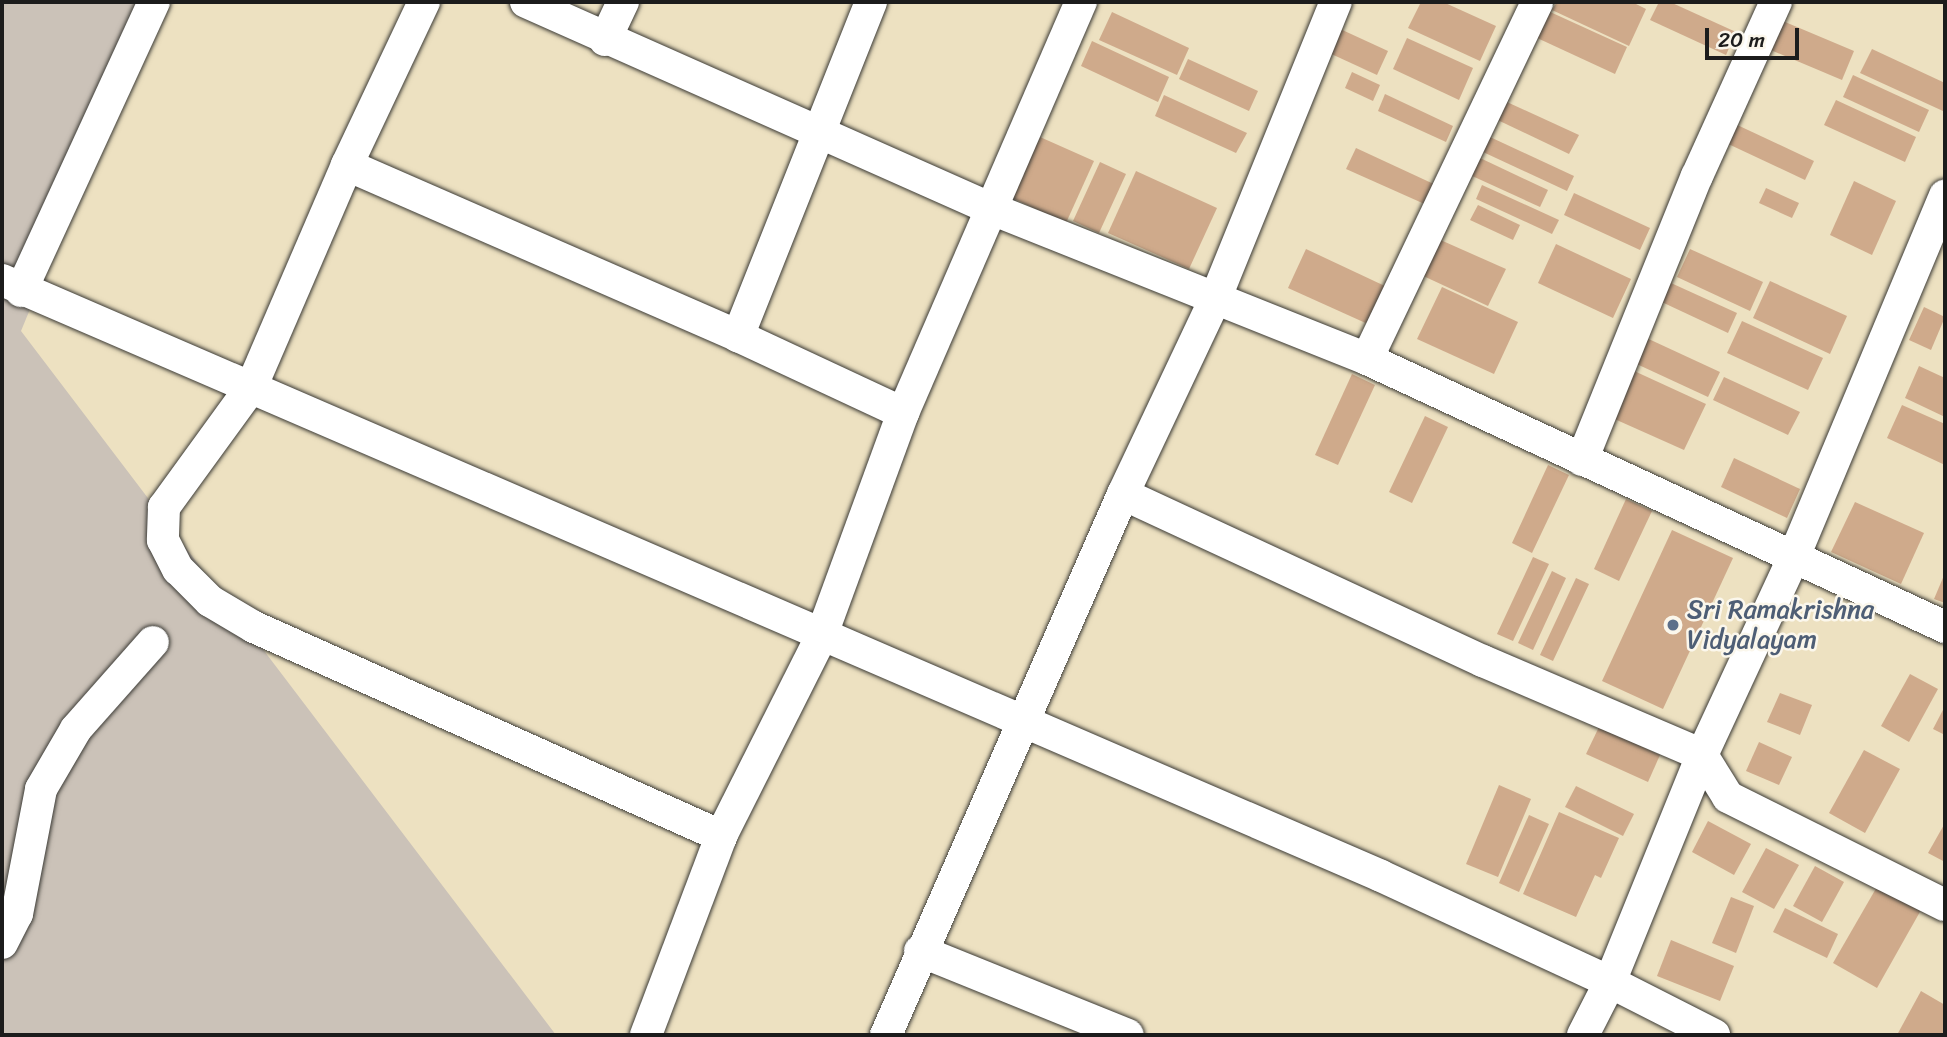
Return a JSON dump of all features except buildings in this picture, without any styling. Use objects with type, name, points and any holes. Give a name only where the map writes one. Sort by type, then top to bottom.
[{"type":"street","points":[[154,2],[11,285],[252,386],[821,637],[1026,723],[1610,982],[1714,1035]]},
{"type":"street","points":[[424,2],[347,165],[252,386],[164,508],[163,540],[178,569],[210,601],[254,626],[721,836]]},
{"type":"street","points":[[526,2],[605,40],[992,209],[1367,359],[1793,559],[1945,627]]},
{"type":"street","points":[[605,40],[623,2]]},
{"type":"street","points":[[738,336],[871,2]]},
{"type":"street","points":[[646,1035],[721,836],[821,637],[904,413],[1082,2]]},
{"type":"street","points":[[886,1035],[920,951],[1026,723],[1124,494],[1216,297],[1336,2]]},
{"type":"street","points":[[1367,359],[1537,2]]},
{"type":"street","points":[[1582,460],[1697,176],[1776,2]]},
{"type":"street","points":[[347,165],[738,336],[904,413]]},
{"type":"street","points":[[1583,1035],[1610,982],[1702,755],[1793,559],[1945,196]]},
{"type":"street","points":[[1124,494],[1483,661],[1702,755],[1728,796],[1945,905]]},
{"type":"street","points":[[2,943],[17,914],[41,789],[76,729],[153,642]]},
{"type":"street","points":[[920,951],[1128,1035]]},
{"type":"shaded area","points":[[2,2],[157,2],[21,331],[556,1035],[2,1035]]},
{"type":"place","name":"Sri Ramakrishna Vidyalayam","points":[[1673,625]]}]
